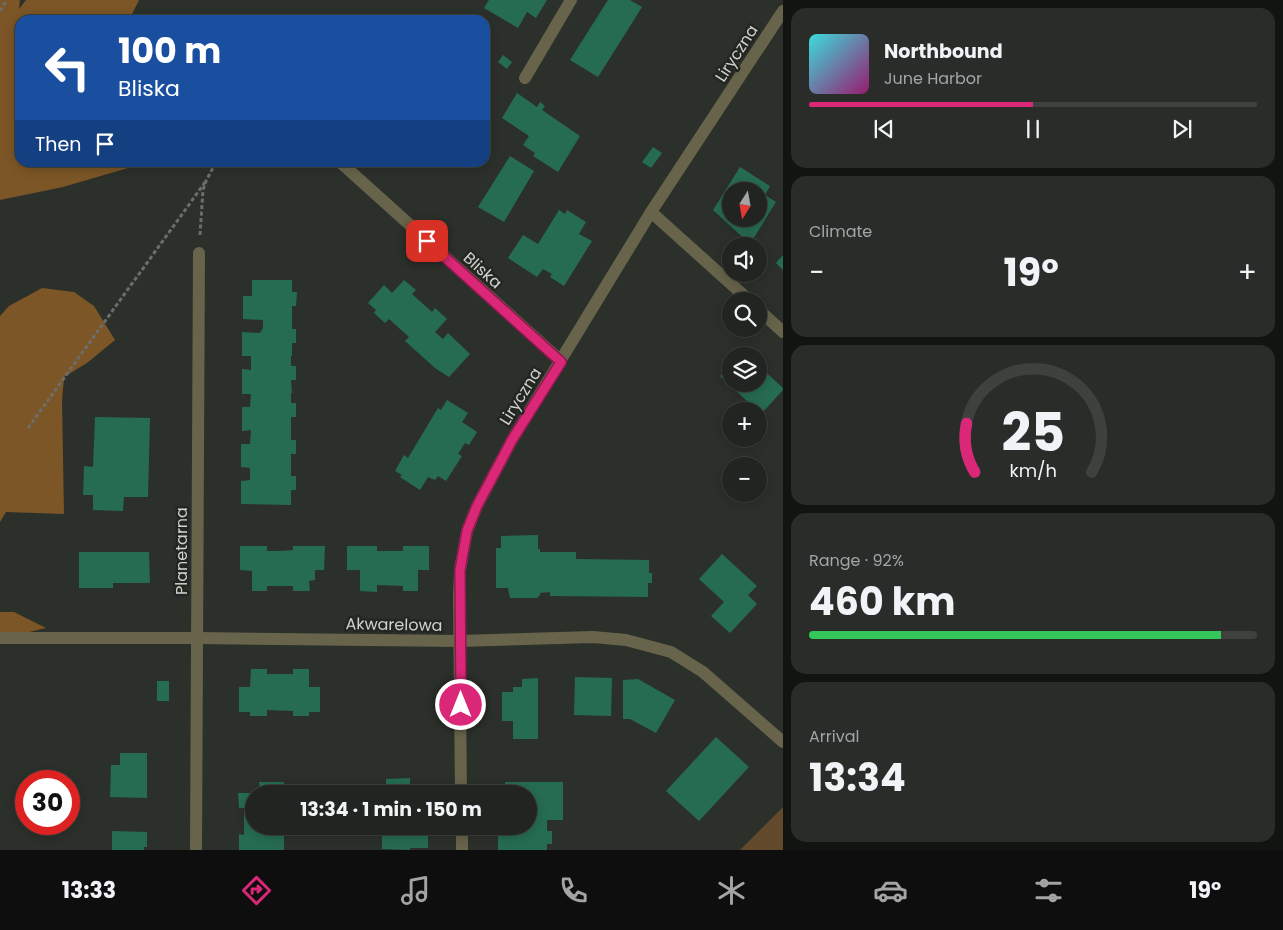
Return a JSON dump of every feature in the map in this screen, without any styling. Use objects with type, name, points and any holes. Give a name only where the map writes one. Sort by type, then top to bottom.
[{"type":"street","points":[[525,78],[571,0]]},
{"type":"street","name":"Liryczna","points":[[461,785],[460,570],[467,531],[477,506],[512,440],[651,212],[783,11]]},
{"type":"street","name":"Bliska","points":[[346,167],[561,362]]},
{"type":"street","points":[[651,212],[740,292]]},
{"type":"street","name":"Planetarna","points":[[196,850],[199,253]]},
{"type":"street","points":[[767,317],[783,332]]},
{"type":"street","name":"Akwarelowa","points":[[0,638],[197,638],[460,642],[593,637],[626,640],[671,652],[703,672],[783,742]]},
{"type":"street","points":[[462,835],[462,850]]},
{"type":"path","points":[[0,11],[7,0]]},
{"type":"path","points":[[28,428],[206,181],[213,167]]},
{"type":"path","points":[[199,253],[203,190],[206,181]]},
{"type":"shaded area","points":[[0,0],[20,0],[19,9],[26,0],[139,0],[132,15],[15,15],[15,167],[129,167],[63,187],[0,200]]},
{"type":"shaded area","points":[[42,288],[74,292],[94,306],[115,340],[87,363],[64,377],[62,401],[64,514],[6,512],[0,522],[0,316],[9,306]]},
{"type":"shaded area","points":[[0,612],[14,612],[46,628],[0,639]]},
{"type":"shaded area","points":[[783,807],[783,850],[740,850]]},
{"type":"building","points":[[489,0],[547,0],[536,18],[527,12],[518,28],[484,8]]},
{"type":"building","points":[[608,0],[630,0],[642,7],[598,77],[570,60]]},
{"type":"building","points":[[503,55],[512,62],[507,69],[498,62]]},
{"type":"building","points":[[517,93],[537,107],[540,102],[545,106],[542,110],[580,136],[558,172],[533,156],[535,153],[523,145],[529,136],[502,118]]},
{"type":"building","points":[[653,147],[662,153],[651,168],[642,162]]},
{"type":"building","points":[[510,156],[534,171],[504,222],[478,207]]},
{"type":"building","points":[[740,167],[764,182],[731,182]]},
{"type":"building","points":[[722,196],[722,218],[713,210]]},
{"type":"building","points":[[768,197],[776,202],[768,215]]},
{"type":"building","points":[[559,210],[565,214],[567,210],[586,222],[579,234],[592,241],[564,286],[550,277],[552,274],[543,269],[537,277],[508,258],[523,235],[538,244]]},
{"type":"building","points":[[733,228],[760,228],[754,237],[742,237]]},
{"type":"building","points":[[783,255],[783,270],[776,263]]},
{"type":"building","points":[[252,280],[292,280],[292,292],[297,292],[296,306],[292,306],[292,329],[296,329],[296,343],[292,343],[291,366],[296,366],[296,380],[291,380],[291,403],[296,403],[296,417],[291,417],[291,440],[296,440],[296,454],[291,454],[291,476],[296,476],[296,490],[291,490],[291,505],[241,504],[241,481],[250,480],[250,468],[241,467],[241,444],[250,444],[251,430],[242,431],[242,407],[250,407],[251,394],[242,394],[242,369],[251,370],[251,356],[242,356],[242,332],[260,333],[263,328],[263,320],[243,319],[243,296],[252,296]]},
{"type":"building","points":[[404,280],[416,290],[412,294],[432,312],[435,308],[447,319],[435,332],[443,339],[448,333],[470,354],[449,377],[435,368],[405,341],[409,337],[389,319],[385,323],[374,313],[376,310],[368,303],[384,285],[392,293]]},
{"type":"building","points":[[767,373],[783,388],[767,407],[767,402],[748,402],[737,392],[767,392]]},
{"type":"building","points":[[447,400],[468,413],[462,422],[477,432],[469,445],[465,443],[458,454],[462,456],[446,481],[438,476],[435,480],[428,477],[420,490],[400,477],[402,475],[395,471],[404,455],[408,458],[438,408],[441,410]]},
{"type":"building","points":[[95,417],[150,418],[148,497],[124,497],[123,511],[93,510],[93,495],[83,495],[84,466],[93,467]]},
{"type":"building","points":[[538,535],[538,549],[540,549],[540,552],[576,552],[576,559],[649,560],[649,573],[652,573],[652,583],[648,583],[648,597],[550,596],[550,592],[540,593],[538,598],[510,598],[508,588],[496,588],[496,548],[501,548],[501,536]]},
{"type":"building","points":[[240,546],[267,546],[267,551],[280,551],[293,550],[293,546],[325,546],[324,570],[315,570],[315,580],[309,581],[310,591],[293,591],[293,586],[267,586],[267,591],[252,591],[252,571],[240,570]]},
{"type":"building","points":[[347,546],[377,546],[377,551],[403,551],[403,546],[429,546],[429,570],[418,570],[418,591],[403,591],[403,586],[377,585],[377,592],[360,591],[360,570],[347,570]]},
{"type":"building","points":[[79,552],[149,552],[150,583],[113,583],[113,588],[79,588]]},
{"type":"building","points":[[722,554],[757,586],[748,595],[757,604],[730,633],[711,616],[724,602],[699,579]]},
{"type":"building","points":[[251,669],[267,669],[267,674],[293,674],[293,669],[309,669],[309,687],[320,687],[320,712],[309,712],[309,716],[293,716],[293,711],[267,710],[267,716],[250,716],[250,712],[239,712],[239,687],[250,687]]},
{"type":"building","points":[[575,677],[612,678],[611,716],[574,715]]},
{"type":"building","points":[[538,678],[538,739],[513,739],[513,721],[502,721],[502,692],[513,692],[513,687],[522,687],[522,679]]},
{"type":"building","points":[[638,679],[675,700],[656,733],[630,719],[623,719],[623,680]]},
{"type":"building","points":[[157,681],[169,681],[169,701],[157,701]]},
{"type":"building","points":[[716,737],[749,767],[699,821],[666,791]]},
{"type":"building","points":[[120,753],[147,753],[147,798],[110,797],[111,765],[120,765]]},
{"type":"building","points":[[410,778],[410,785],[386,785],[386,779]]},
{"type":"building","points":[[259,782],[284,782],[284,785],[259,785]]},
{"type":"building","points":[[505,782],[563,782],[563,820],[547,820],[547,831],[552,831],[552,844],[547,844],[547,850],[498,850],[498,835],[537,835],[537,785],[505,785]]},
{"type":"building","points":[[238,793],[245,793],[245,835],[284,835],[284,850],[239,850],[239,834],[244,835],[244,808],[239,808]]},
{"type":"building","points":[[112,831],[147,832],[147,847],[144,847],[144,850],[112,850]]},
{"type":"building","points":[[382,835],[428,835],[428,848],[410,848],[410,850],[382,849]]},
{"type":"route","points":[[427,241],[561,362],[512,440],[477,506],[467,531],[460,570],[461,705]]}]
